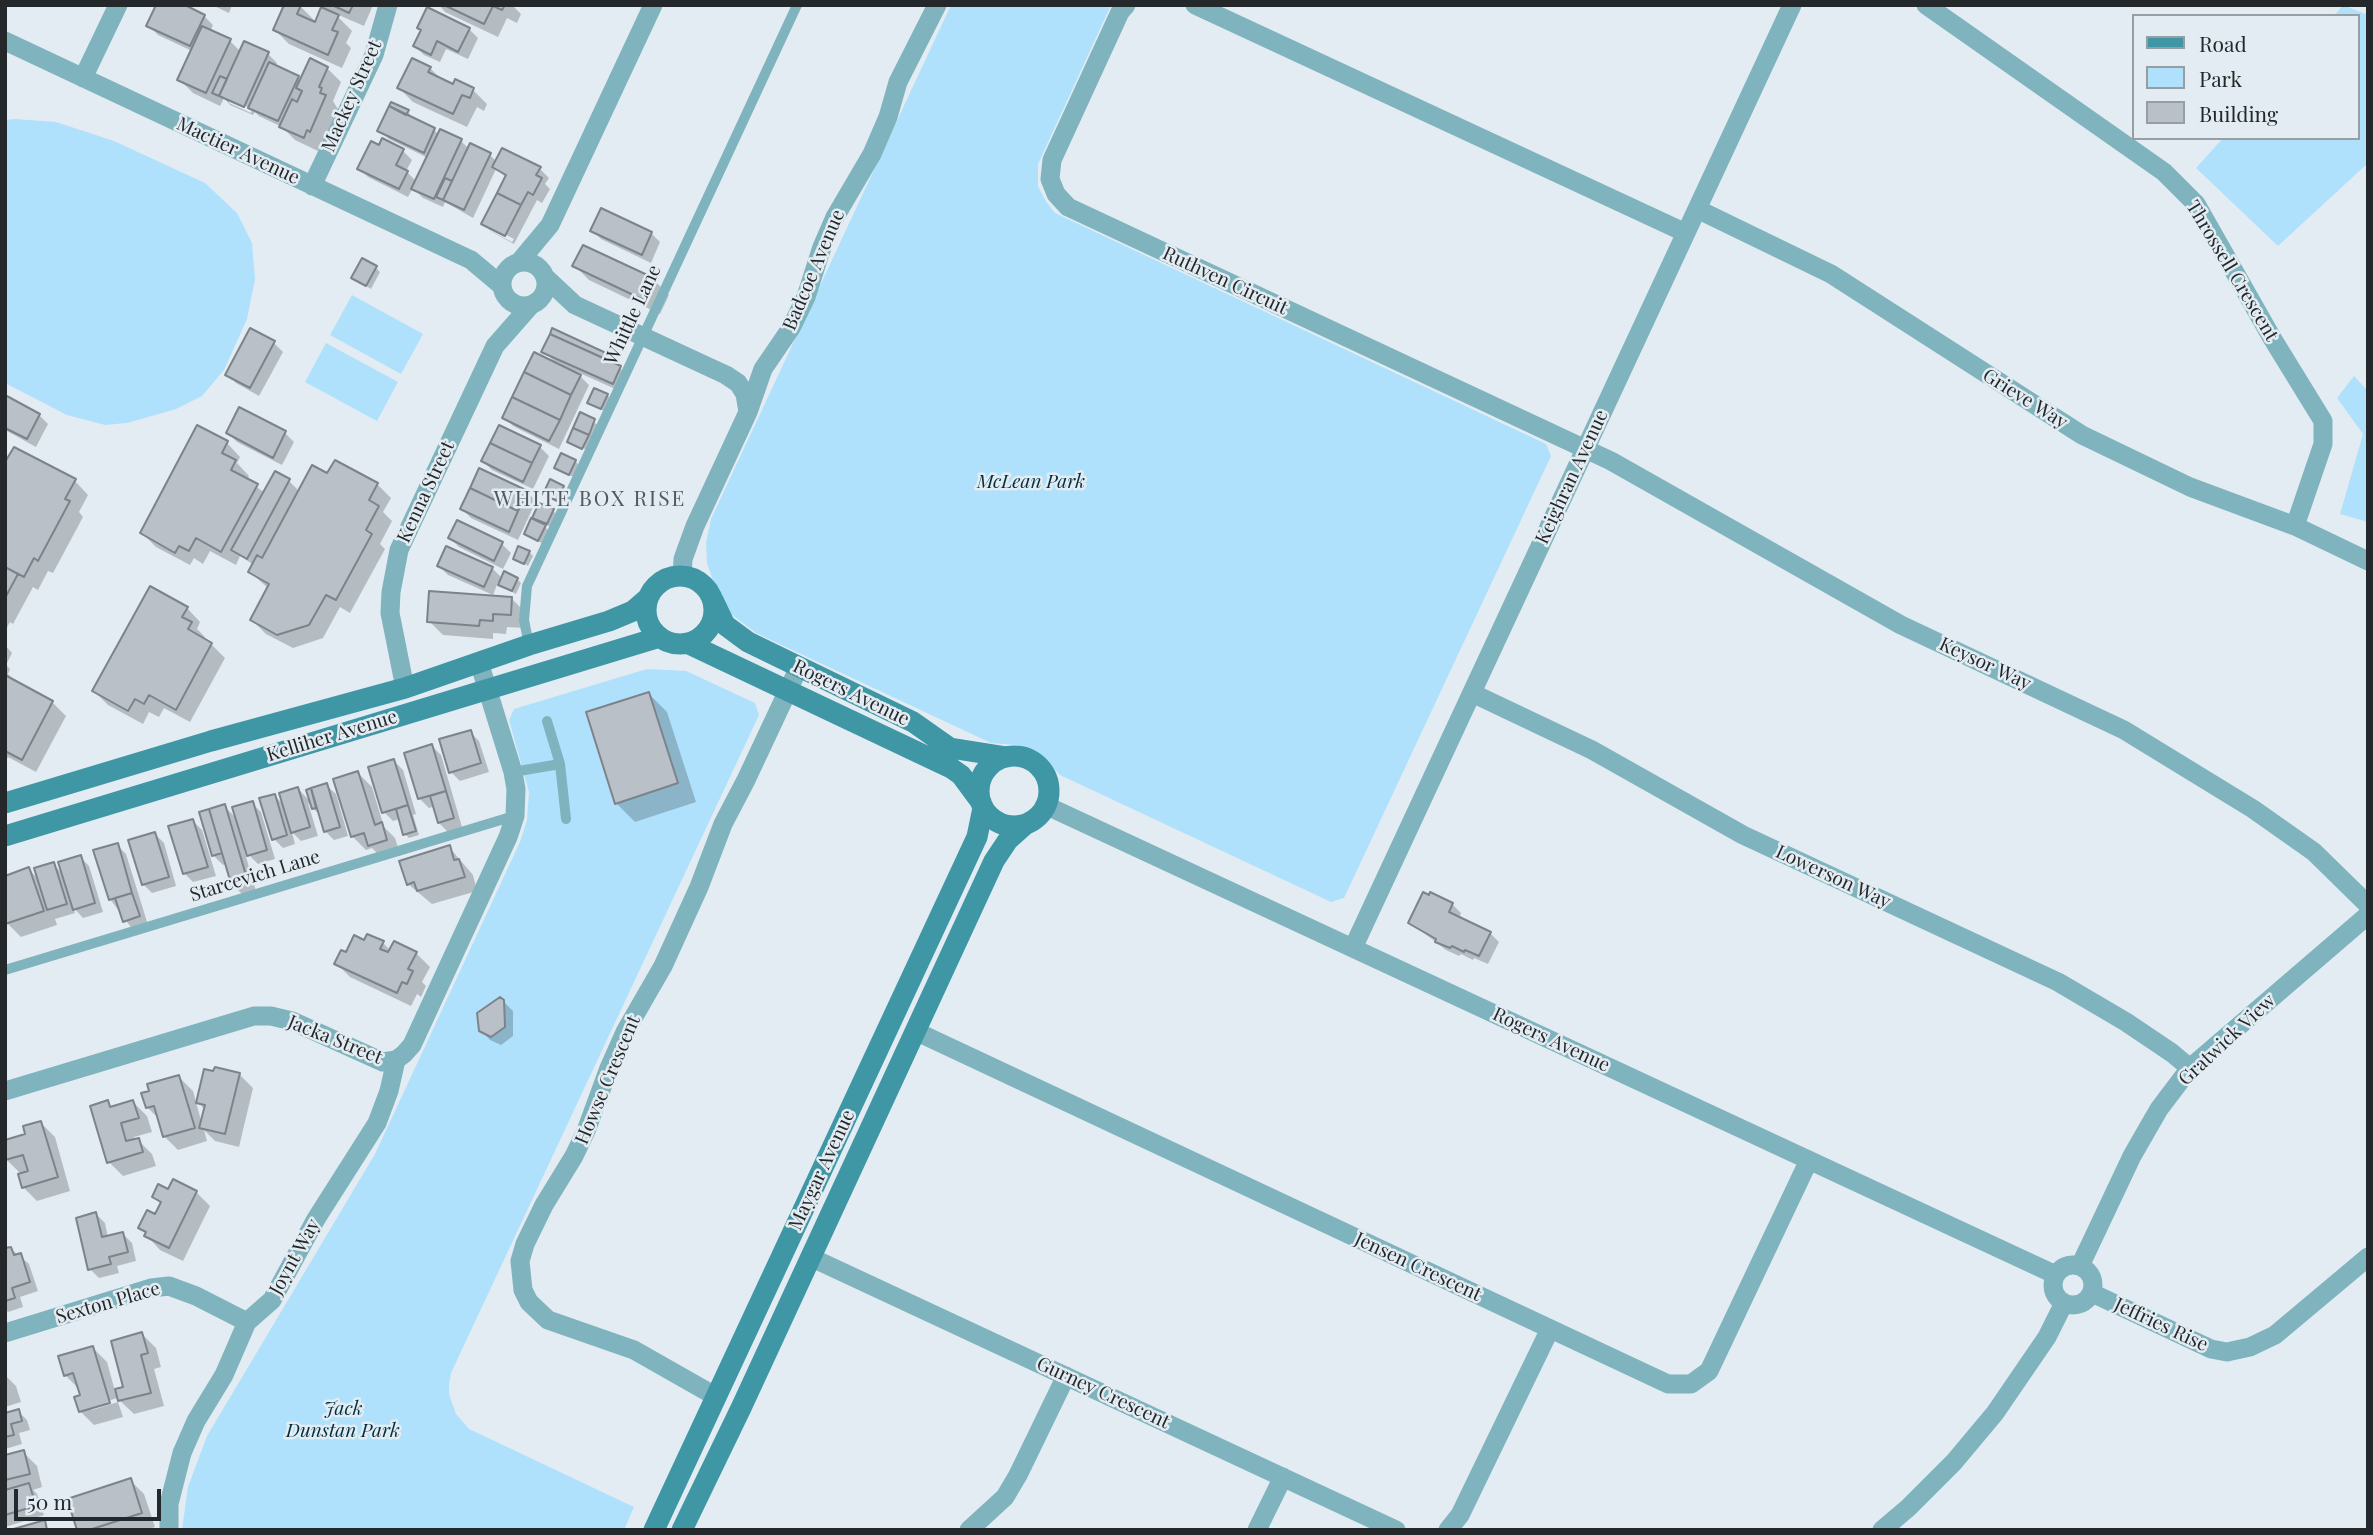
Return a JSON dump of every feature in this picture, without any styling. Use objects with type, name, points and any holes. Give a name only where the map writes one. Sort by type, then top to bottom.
[{"type":"street","points":[[83,78],[118,5]]},
{"type":"street","name":"Mackey Street","points":[[312,186],[374,55],[388,5]]},
{"type":"street","points":[[534,304],[545,291],[544,274],[551,225],[653,5]]},
{"type":"street","name":"Badcoe Avenue","points":[[682,576],[683,559],[695,526],[748,412],[764,369],[791,328],[806,297],[835,217],[873,154],[898,82],[937,5]]},
{"type":"street","name":"Ruthven Circuit","points":[[1126,5],[1052,160],[1050,179],[1056,194],[1068,207],[1585,449]]},
{"type":"street","points":[[1195,5],[1686,233]]},
{"type":"street","name":"Throssell Crescent","points":[[1926,5],[2164,172],[2196,204],[2323,421],[2323,444],[2295,526]]},
{"type":"street","name":"Keighran Avenue","points":[[1353,948],[1686,233],[1784,8]]},
{"type":"street","name":"Mactier Avenue","points":[[5,41],[471,261],[503,291]]},
{"type":"street","name":"Grieve Way","points":[[1697,209],[1822,268],[2082,435],[2190,487],[2295,526],[2368,561]]},
{"type":"street","points":[[551,225],[502,278],[503,291],[516,305],[575,305]]},
{"type":"street","name":"Mactier Avenue","points":[[471,261],[515,264]]},
{"type":"street","points":[[515,264],[537,266],[575,305],[726,375],[738,383],[745,394],[748,412]]},
{"type":"street","name":"Kenna Street","points":[[405,688],[390,613],[399,550],[495,345],[503,291]]},
{"type":"street","name":"Kenna Street","points":[[495,345],[534,304]]},
{"type":"street","name":"Keysor Way","points":[[1585,449],[1707,513],[1901,625],[2124,730],[2263,816],[2314,852],[2368,905]]},
{"type":"street","points":[[682,576],[701,583],[713,600],[712,622],[698,639],[687,643],[668,641],[652,629],[648,619],[648,598],[662,582],[682,576]]},
{"type":"street","name":"Kelliher Avenue","points":[[5,803],[211,741],[405,688],[529,645],[609,621],[632,611],[648,598]]},
{"type":"street","name":"Rogers Avenue","points":[[713,600],[724,625],[748,642],[913,722],[950,748],[1029,759],[1044,774],[1048,784],[1045,805],[2056,1275]]},
{"type":"street","name":"Kelliher Avenue","points":[[5,836],[660,637]]},
{"type":"street","name":"Rogers Avenue","points":[[687,643],[951,768],[961,775],[997,822],[1006,825],[1026,824]]},
{"type":"street","name":"Jacka Street","points":[[5,1091],[254,1016],[271,1016],[292,1021],[383,1062],[396,1060],[412,1045],[508,837],[515,816],[516,789],[513,772],[479,662]]},
{"type":"street","name":"Howse Crescent","points":[[715,1396],[634,1350],[548,1320],[538,1312],[523,1290],[520,1261],[539,1214],[586,1131],[625,1032],[680,931],[723,824],[799,667]]},
{"type":"street","name":"Lowerson Way","points":[[1472,693],[1592,750],[1743,835],[2058,982],[2126,1022],[2190,1068]]},
{"type":"street","points":[[982,805],[979,790],[981,779],[987,768],[1007,757]]},
{"type":"street","name":"Maygar Avenue","points":[[654,1530],[973,846],[982,805]]},
{"type":"street","points":[[1026,824],[1034,819],[1045,805]]},
{"type":"street","name":"Maygar Avenue","points":[[682,1530],[994,861],[1008,840],[1026,824]]},
{"type":"street","name":"Gratwick View","points":[[2080,1266],[2132,1156],[2159,1108],[2190,1068],[2368,915]]},
{"type":"street","points":[[892,1021],[915,1031]]},
{"type":"street","name":"Jensen Crescent","points":[[915,1031],[1668,1384],[1682,1386],[1699,1380],[1712,1365],[1809,1160]]},
{"type":"street","name":"Joynt Way","points":[[169,1530],[169,1504],[182,1453],[196,1421],[224,1376],[247,1322],[272,1300],[316,1219],[377,1123],[389,1091],[396,1060]]},
{"type":"street","points":[[786,1247],[810,1257]]},
{"type":"street","name":"Gurney Crescent","points":[[810,1257],[1396,1530]]},
{"type":"street","name":"Jeffries Rise","points":[[2092,1293],[2211,1349],[2237,1350],[2275,1335],[2368,1258]]},
{"type":"street","points":[[2066,1266],[2080,1266],[2087,1270],[2092,1280],[2092,1293],[2083,1303],[2064,1303],[2055,1294],[2053,1287],[2056,1275],[2066,1266]]},
{"type":"street","name":"Sexton Place","points":[[5,1333],[151,1288],[169,1286],[196,1296],[247,1322]]},
{"type":"street","points":[[1882,1530],[1954,1462],[1995,1413],[2047,1338],[2064,1303]]},
{"type":"street","points":[[1448,1530],[1460,1515],[1550,1329]]},
{"type":"street","points":[[969,1530],[1005,1497],[1066,1376]]},
{"type":"street","points":[[715,1396],[741,1408]]},
{"type":"street","points":[[1257,1530],[1283,1477]]},
{"type":"lane","name":"Whittle Lane","points":[[529,645],[524,620],[527,586],[797,5]]},
{"type":"lane","points":[[547,721],[560,764],[566,819]]},
{"type":"lane","points":[[513,772],[560,764]]},
{"type":"lane","name":"Starcevich Lane","points":[[5,970],[515,816]]},
{"type":"green space","name":"McLean Park","points":[[951,5],[1111,5],[1038,164],[1038,186],[1055,213],[1546,444],[1551,456],[1344,898],[1331,902],[1060,775],[1043,757],[1017,745],[991,743],[756,633],[731,614],[718,595],[707,563],[706,543],[711,519]]},
{"type":"green space","points":[[2343,5],[2368,15],[2368,163],[2278,246],[2196,168],[2221,140],[2359,140],[2359,14],[2336,14]]},
{"type":"green space","points":[[5,120],[56,122],[114,141],[205,183],[237,213],[252,243],[255,279],[247,319],[224,370],[202,396],[176,409],[127,423],[105,425],[67,415],[5,383]]},
{"type":"green space","points":[[352,295],[423,334],[401,374],[330,335]]},
{"type":"green space","points":[[326,343],[398,382],[377,421],[305,382]]},
{"type":"green space","points":[[2354,376],[2368,391],[2368,522],[2340,514],[2363,434],[2337,398]]},
{"type":"green space","name":"Jack Dunstan Park","points":[[647,669],[686,671],[755,703],[759,715],[451,1373],[449,1384],[449,1394],[456,1414],[469,1429],[634,1507],[624,1530],[182,1530],[188,1487],[207,1436],[375,1154],[520,842],[527,820],[529,792],[509,720],[514,709]]},
{"type":"building","points":[[156,5],[185,5],[205,15],[190,46],[146,26]]},
{"type":"building","points":[[284,5],[301,5],[297,14],[315,22],[321,7],[339,15],[332,30],[338,32],[328,55],[273,30]]},
{"type":"building","points":[[332,5],[353,5],[349,13]]},
{"type":"building","points":[[444,5],[505,5],[502,10],[493,6],[484,24]]},
{"type":"building","points":[[427,7],[470,28],[458,52],[437,41],[431,55],[413,46],[421,30],[417,28]]},
{"type":"building","points":[[202,26],[231,39],[206,93],[177,80]]},
{"type":"building","points":[[244,41],[269,52],[244,107],[219,96]]},
{"type":"building","points":[[310,58],[328,67],[319,87],[322,88],[320,93],[326,95],[310,132],[307,130],[304,138],[279,127],[292,99],[297,102],[302,91],[296,88]]},
{"type":"building","points":[[412,58],[431,67],[428,72],[453,84],[455,79],[474,88],[470,98],[462,95],[453,114],[397,88]]},
{"type":"building","points":[[269,62],[299,76],[278,121],[248,108]]},
{"type":"building","points":[[220,76],[227,79],[219,96],[212,93]]},
{"type":"building","points":[[391,102],[409,110],[406,115],[389,106]]},
{"type":"building","points":[[389,106],[435,128],[424,153],[377,131]]},
{"type":"building","points":[[440,129],[462,139],[434,199],[411,189]]},
{"type":"building","points":[[382,138],[404,149],[396,165],[408,171],[399,189],[357,169],[371,141],[379,145]]},
{"type":"building","points":[[470,143],[491,153],[464,210],[443,200]]},
{"type":"building","points":[[502,148],[541,167],[536,175],[542,178],[533,195],[528,192],[521,205],[497,193],[506,175],[492,167]]},
{"type":"building","points":[[445,178],[452,181],[443,200],[436,197]]},
{"type":"building","points":[[497,193],[521,205],[505,236],[481,224]]},
{"type":"building","points":[[601,208],[652,232],[642,255],[590,231]]},
{"type":"building","points":[[583,245],[656,279],[646,301],[572,266]]},
{"type":"building","points":[[362,258],[377,266],[366,286],[351,278]]},
{"type":"building","points":[[250,328],[275,341],[250,388],[225,375]]},
{"type":"building","points":[[552,328],[606,353],[603,358],[550,334]]},
{"type":"building","points":[[550,334],[621,366],[613,384],[541,352]]},
{"type":"building","points":[[534,352],[581,375],[571,395],[524,372]]},
{"type":"building","points":[[524,372],[571,395],[560,420],[512,397]]},
{"type":"building","points":[[594,388],[608,394],[601,409],[587,403]]},
{"type":"building","points":[[5,395],[40,414],[27,439],[5,428]]},
{"type":"building","points":[[512,397],[560,420],[549,441],[502,418]]},
{"type":"building","points":[[239,407],[286,431],[273,458],[226,433]]},
{"type":"building","points":[[580,412],[595,419],[589,435],[573,428]]},
{"type":"building","points":[[197,425],[228,441],[222,453],[236,460],[231,470],[258,484],[221,552],[196,538],[189,551],[179,546],[175,553],[140,533]]},
{"type":"building","points":[[499,425],[541,445],[532,463],[490,443]]},
{"type":"building","points":[[573,428],[589,435],[582,449],[567,442]]},
{"type":"building","points":[[490,443],[532,463],[523,482],[481,461]]},
{"type":"building","points":[[14,447],[76,479],[65,499],[70,501],[38,561],[34,558],[24,577],[5,567],[5,462]]},
{"type":"building","points":[[561,453],[576,460],[569,475],[554,468]]},
{"type":"building","points":[[335,460],[378,483],[369,500],[379,506],[366,530],[372,534],[336,600],[326,595],[309,625],[277,635],[250,620],[269,584],[248,572],[257,555],[262,558],[312,465],[327,473]]},
{"type":"building","points":[[479,468],[528,491],[518,511],[470,488]]},
{"type":"building","points":[[275,471],[290,479],[247,559],[231,550]]},
{"type":"building","points":[[550,479],[564,486],[557,501],[543,494]]},
{"type":"building","points":[[470,488],[518,511],[509,532],[460,509]]},
{"type":"building","points":[[539,503],[554,509],[547,524],[532,518]]},
{"type":"building","points":[[531,518],[546,525],[538,541],[524,534]]},
{"type":"building","points":[[457,520],[503,542],[494,561],[448,538]]},
{"type":"building","points":[[446,546],[493,567],[484,587],[437,566]]},
{"type":"building","points":[[518,546],[530,551],[524,564],[513,559]]},
{"type":"building","points":[[5,567],[18,574],[5,598]]},
{"type":"building","points":[[504,571],[518,578],[512,591],[498,585]]},
{"type":"building","points":[[150,586],[188,607],[182,617],[192,622],[188,629],[212,643],[176,710],[149,695],[144,704],[135,699],[128,711],[92,691]]},
{"type":"building","points":[[429,591],[512,597],[511,615],[493,614],[493,621],[480,620],[479,626],[427,622]]},
{"type":"building","points":[[5,675],[53,701],[22,760],[5,751]]},
{"type":"building","points":[[649,692],[678,783],[615,804],[586,712]]},
{"type":"building","points":[[471,730],[481,763],[449,773],[439,739]]},
{"type":"building","points":[[432,744],[446,791],[418,799],[404,753]]},
{"type":"building","points":[[394,759],[408,805],[382,813],[368,767]]},
{"type":"building","points":[[358,771],[375,825],[382,822],[387,840],[368,846],[364,833],[351,837],[333,779]]},
{"type":"building","points":[[327,783],[340,827],[324,832],[311,788]]},
{"type":"building","points":[[298,787],[310,827],[291,833],[279,793]]},
{"type":"building","points":[[311,788],[316,808],[312,809],[306,790]]},
{"type":"building","points":[[446,791],[454,818],[438,823],[430,796]]},
{"type":"building","points":[[275,794],[287,835],[272,840],[259,798]]},
{"type":"building","points":[[253,801],[267,850],[247,856],[232,807]]},
{"type":"building","points":[[225,804],[248,882],[232,887],[209,809]]},
{"type":"building","points":[[408,805],[416,831],[403,835],[396,809]]},
{"type":"building","points":[[209,809],[222,853],[212,856],[199,812]]},
{"type":"building","points":[[193,819],[208,867],[183,874],[168,826]]},
{"type":"building","points":[[155,832],[169,877],[142,885],[128,840]]},
{"type":"building","points":[[118,843],[132,893],[109,900],[93,850]]},
{"type":"building","points":[[450,845],[454,860],[459,859],[465,877],[417,891],[414,882],[407,885],[399,861]]},
{"type":"building","points":[[81,855],[95,903],[73,910],[58,862]]},
{"type":"building","points":[[54,862],[67,904],[47,910],[34,868]]},
{"type":"building","points":[[29,867],[44,911],[5,924],[5,876]]},
{"type":"building","points":[[1423,892],[1429,895],[1430,892],[1453,903],[1449,912],[1491,932],[1479,956],[1435,942],[1436,939],[1408,923]]},
{"type":"building","points":[[132,893],[140,916],[123,922],[115,898]]},
{"type":"building","points":[[367,934],[384,941],[380,949],[388,952],[394,941],[417,952],[408,969],[413,971],[407,984],[402,982],[397,993],[334,964],[341,950],[346,952],[354,935],[364,940]]},
{"type":"building","points":[[500,997],[504,1000],[505,1027],[491,1037],[479,1031],[477,1013]]},
{"type":"building","points":[[215,1067],[240,1073],[225,1134],[199,1128],[205,1105],[196,1103],[204,1069],[213,1071]]},
{"type":"building","points":[[179,1075],[195,1128],[163,1137],[154,1106],[146,1108],[141,1093],[149,1091],[147,1084]]},
{"type":"building","points":[[108,1100],[110,1107],[133,1100],[139,1118],[121,1123],[126,1141],[139,1138],[143,1152],[107,1163],[90,1106]]},
{"type":"building","points":[[41,1121],[58,1177],[22,1188],[18,1174],[28,1171],[23,1155],[5,1160],[5,1140],[25,1134],[23,1126]]},
{"type":"building","points":[[173,1179],[197,1191],[169,1248],[144,1236],[146,1232],[138,1228],[147,1210],[155,1214],[161,1202],[152,1197],[158,1184],[168,1189]]},
{"type":"building","points":[[96,1212],[102,1237],[123,1232],[128,1252],[109,1257],[111,1264],[88,1270],[76,1218]]},
{"type":"building","points":[[11,1247],[14,1255],[21,1253],[30,1282],[12,1288],[15,1298],[5,1301],[5,1248]]},
{"type":"building","points":[[142,1332],[148,1353],[141,1355],[151,1393],[118,1401],[115,1389],[123,1387],[111,1341]]},
{"type":"building","points":[[93,1346],[110,1403],[79,1412],[74,1397],[80,1395],[73,1373],[64,1376],[58,1356]]},
{"type":"building","points":[[19,1409],[22,1421],[11,1424],[14,1435],[5,1437],[5,1413]]},
{"type":"building","points":[[24,1450],[30,1474],[5,1480],[5,1455]]},
{"type":"building","points":[[131,1478],[142,1513],[89,1530],[77,1530],[67,1499]]},
{"type":"building","points":[[29,1483],[36,1506],[5,1515],[5,1490]]},
{"type":"building","points":[[45,1520],[47,1530],[10,1530]]},
{"type":"district","name":"WHITE BOX RISE","points":[[590,499]]}]
